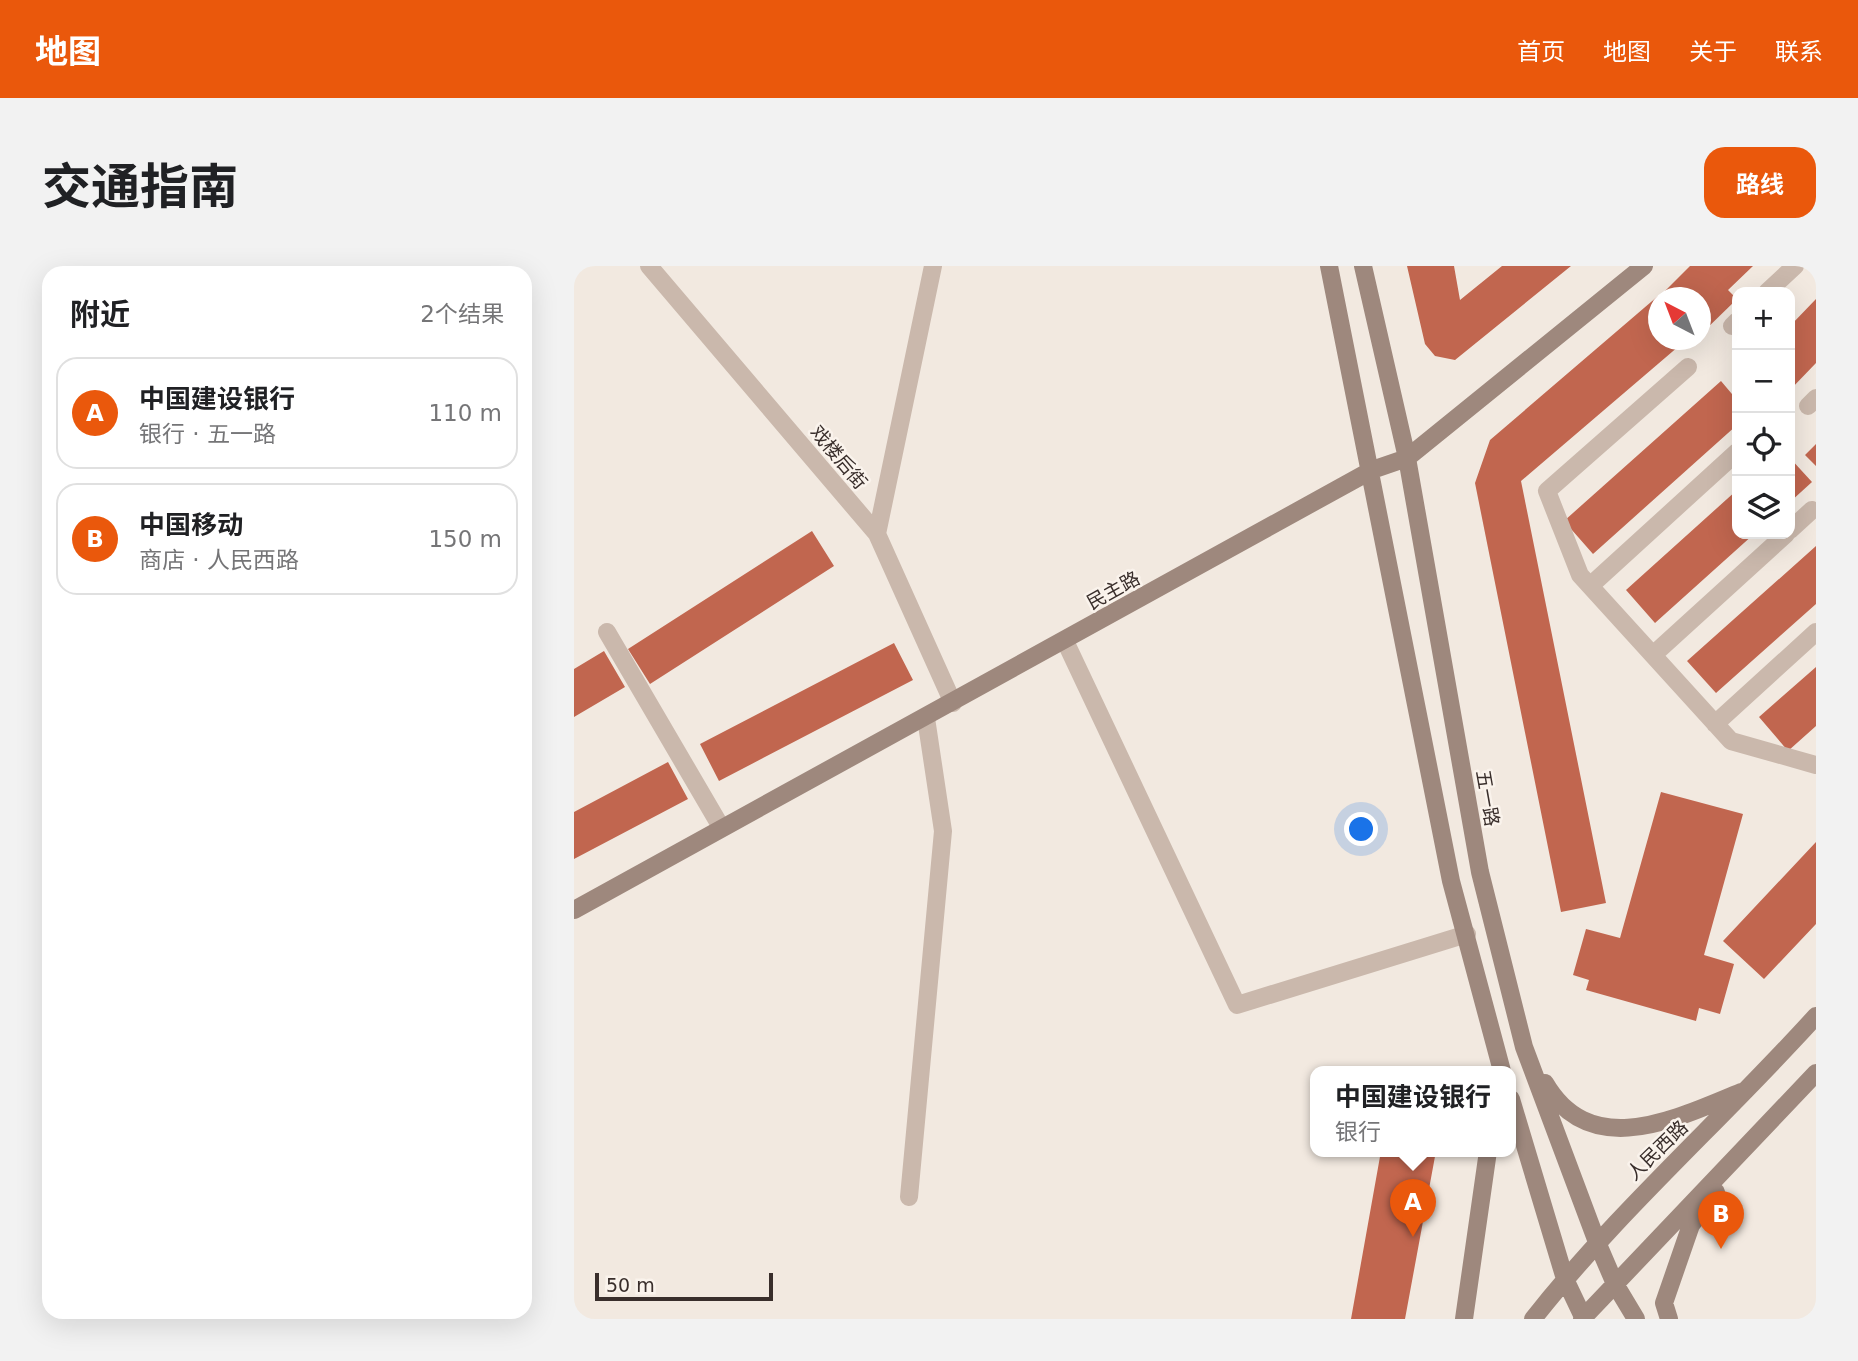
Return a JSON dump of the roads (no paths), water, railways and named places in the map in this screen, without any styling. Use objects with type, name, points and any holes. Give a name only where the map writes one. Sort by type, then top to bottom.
[{"type":"street","name":"戏楼后街","points":[[649,266],[877,534],[953,703]]},
{"type":"street","points":[[877,534],[933,266]]},
{"type":"street","points":[[1329,266],[1451,881],[1500,1066]]},
{"type":"street","name":"五一路","points":[[1363,266],[1407,458],[1480,872],[1524,1047],[1597,1242],[1615,1284],[1636,1319]]},
{"type":"street","name":"民主路","points":[[574,910],[1371,470],[1407,458],[1644,266]]},
{"type":"street","points":[[1772,287],[1795,266]]},
{"type":"street","points":[[1688,368],[1547,491],[1580,575],[1731,741],[1816,765]]},
{"type":"street","points":[[1590,586],[1732,457]]},
{"type":"street","points":[[1795,526],[1812,510]]},
{"type":"street","points":[[1653,655],[1780,539]]},
{"type":"street","points":[[607,632],[721,827]]},
{"type":"street","points":[[1715,724],[1816,632]]},
{"type":"street","points":[[1065,641],[1237,1005],[1467,934]]},
{"type":"street","points":[[909,1197],[943,831],[926,718]]},
{"type":"street","name":"人民西路","points":[[1533,1319],[1597,1242],[1751,1088],[1816,1016]]},
{"type":"street","points":[[1524,1047],[1553,1096],[1577,1118],[1606,1127],[1640,1129],[1751,1088]]},
{"type":"street","points":[[1516,1116],[1565,1279],[1583,1318],[1816,1073]]},
{"type":"street","points":[[1669,1319],[1664,1303],[1691,1226],[1753,1141]]},
{"type":"street","points":[[1464,1319],[1487,1157]]},
{"type":"place","name":"中国建设银行","points":[[1413,1237]]},
{"type":"place","name":"中国移动","points":[[1721,1249]]}]
